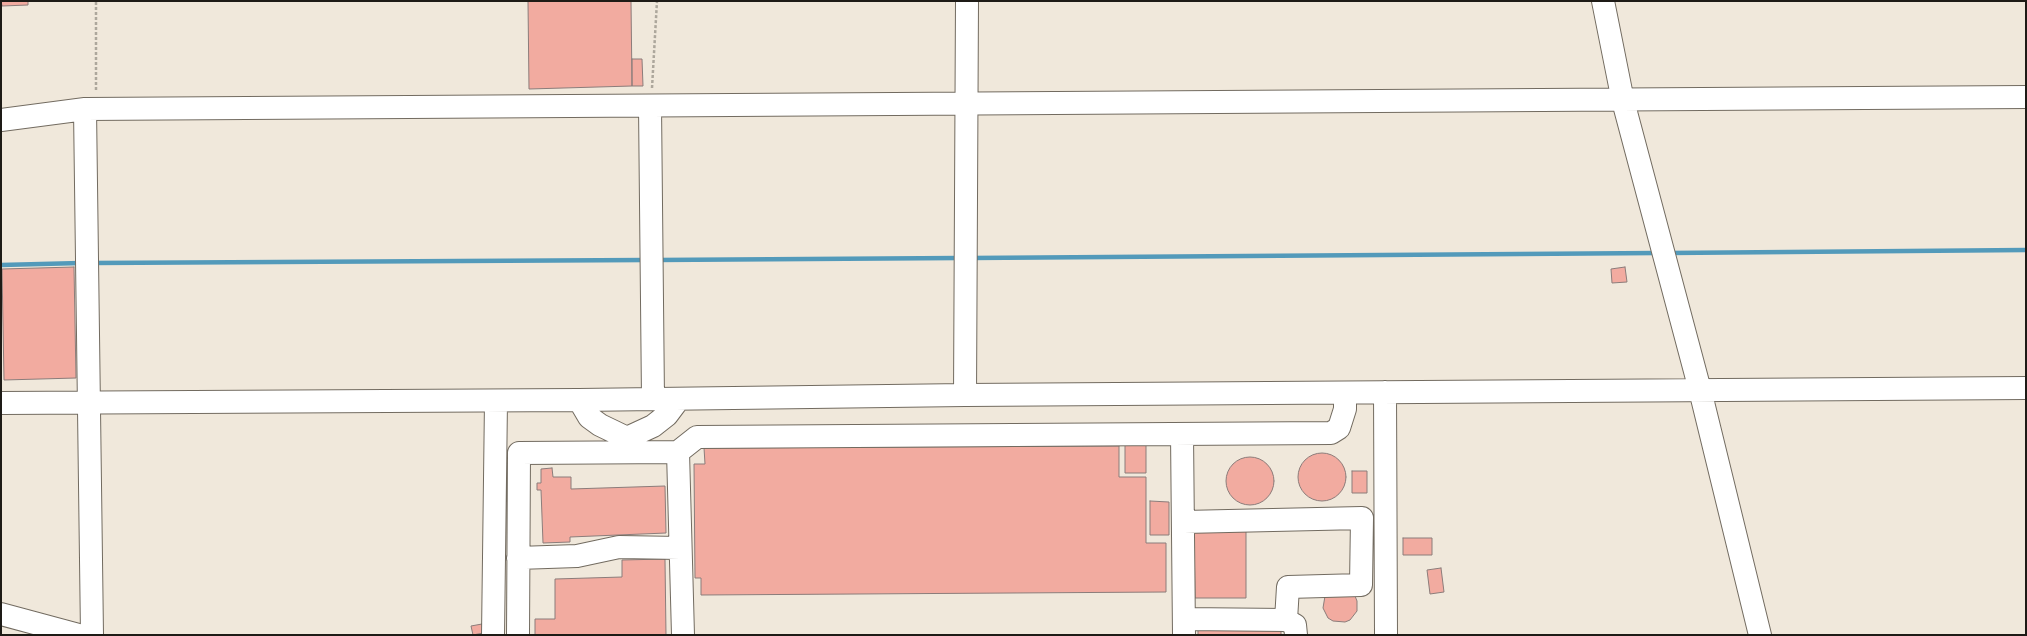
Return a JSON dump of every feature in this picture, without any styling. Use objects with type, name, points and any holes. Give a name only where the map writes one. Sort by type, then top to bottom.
[{"type":"street","points":[[965,395],[967,1]]},
{"type":"street","points":[[1603,1],[1624,101],[1700,390],[1760,635]]},
{"type":"street","points":[[1,120],[85,109],[966,103],[1624,101],[2026,97]]},
{"type":"street","points":[[650,106],[653,399]]},
{"type":"street","points":[[85,109],[92,635]]},
{"type":"street","points":[[1,403],[496,401],[965,395],[2026,388]]},
{"type":"street","points":[[518,635],[519,453],[627,446],[678,452],[697,437],[1331,433],[1339,428],[1345,410],[1345,392]]},
{"type":"street","points":[[1385,392],[1386,635]]},
{"type":"street","points":[[627,446],[667,415],[679,399]]},
{"type":"street","points":[[579,400],[589,417],[627,446]]},
{"type":"street","points":[[493,635],[496,401]]},
{"type":"street","points":[[1182,434],[1184,627],[1291,627],[1288,587],[1361,586],[1362,518],[1184,522]]},
{"type":"street","points":[[678,452],[682,635]]},
{"type":"street","points":[[518,558],[577,556],[619,547],[680,548]]},
{"type":"street","points":[[1,614],[79,635]]},
{"type":"path","points":[[85,109],[96,99],[96,1]]},
{"type":"path","points":[[650,106],[657,1]]},
{"type":"building","points":[[1,1],[28,1],[28,5],[2,6]]},
{"type":"building","points":[[528,1],[631,1],[632,86],[529,89]]},
{"type":"building","points":[[632,59],[642,59],[643,86],[632,86]]},
{"type":"building","points":[[74,267],[76,378],[4,380],[2,269]]},
{"type":"building","points":[[1625,267],[1627,282],[1612,283],[1611,269]]},
{"type":"building","points":[[1125,443],[1146,443],[1146,473],[1125,473]]},
{"type":"building","points":[[1119,446],[1119,477],[1146,477],[1146,543],[1166,543],[1166,592],[701,595],[701,578],[695,578],[694,464],[705,464],[704,448]]},
{"type":"building","points":[[1322,453],[1331,455],[1339,460],[1344,468],[1346,477],[1344,486],[1339,494],[1331,499],[1322,501],[1313,499],[1305,494],[1300,486],[1298,477],[1300,468],[1305,460],[1313,455]]},
{"type":"building","points":[[1250,457],[1259,459],[1267,464],[1272,472],[1274,481],[1272,490],[1267,498],[1259,503],[1250,505],[1241,503],[1233,498],[1228,490],[1226,481],[1228,472],[1233,464],[1241,459]]},
{"type":"building","points":[[552,468],[553,477],[571,477],[571,489],[665,486],[666,533],[570,537],[570,542],[543,543],[541,490],[537,490],[537,483],[541,483],[541,469]]},
{"type":"building","points":[[1352,471],[1367,471],[1367,493],[1352,493]]},
{"type":"building","points":[[1150,501],[1169,502],[1169,535],[1150,535]]},
{"type":"building","points":[[1194,531],[1246,531],[1246,598],[1195,598]]},
{"type":"building","points":[[1403,538],[1432,538],[1432,555],[1403,555]]},
{"type":"building","points":[[665,559],[666,635],[535,635],[535,619],[555,619],[555,579],[622,577],[622,560]]},
{"type":"building","points":[[1441,568],[1444,592],[1430,594],[1427,570]]},
{"type":"building","points":[[1325,596],[1355,596],[1357,601],[1357,611],[1350,620],[1345,622],[1333,621],[1328,618],[1323,608]]},
{"type":"building","points":[[482,624],[483,633],[473,635],[471,626]]},
{"type":"building","points":[[1281,628],[1281,635],[1198,635],[1198,629]]},
{"type":"waterway","points":[[1669,253],[2026,250]]},
{"type":"waterway","points":[[971,258],[1657,253]]},
{"type":"waterway","points":[[657,260],[959,258]]},
{"type":"waterway","points":[[93,263],[645,260]]},
{"type":"waterway","points":[[1,265],[81,263]]}]
